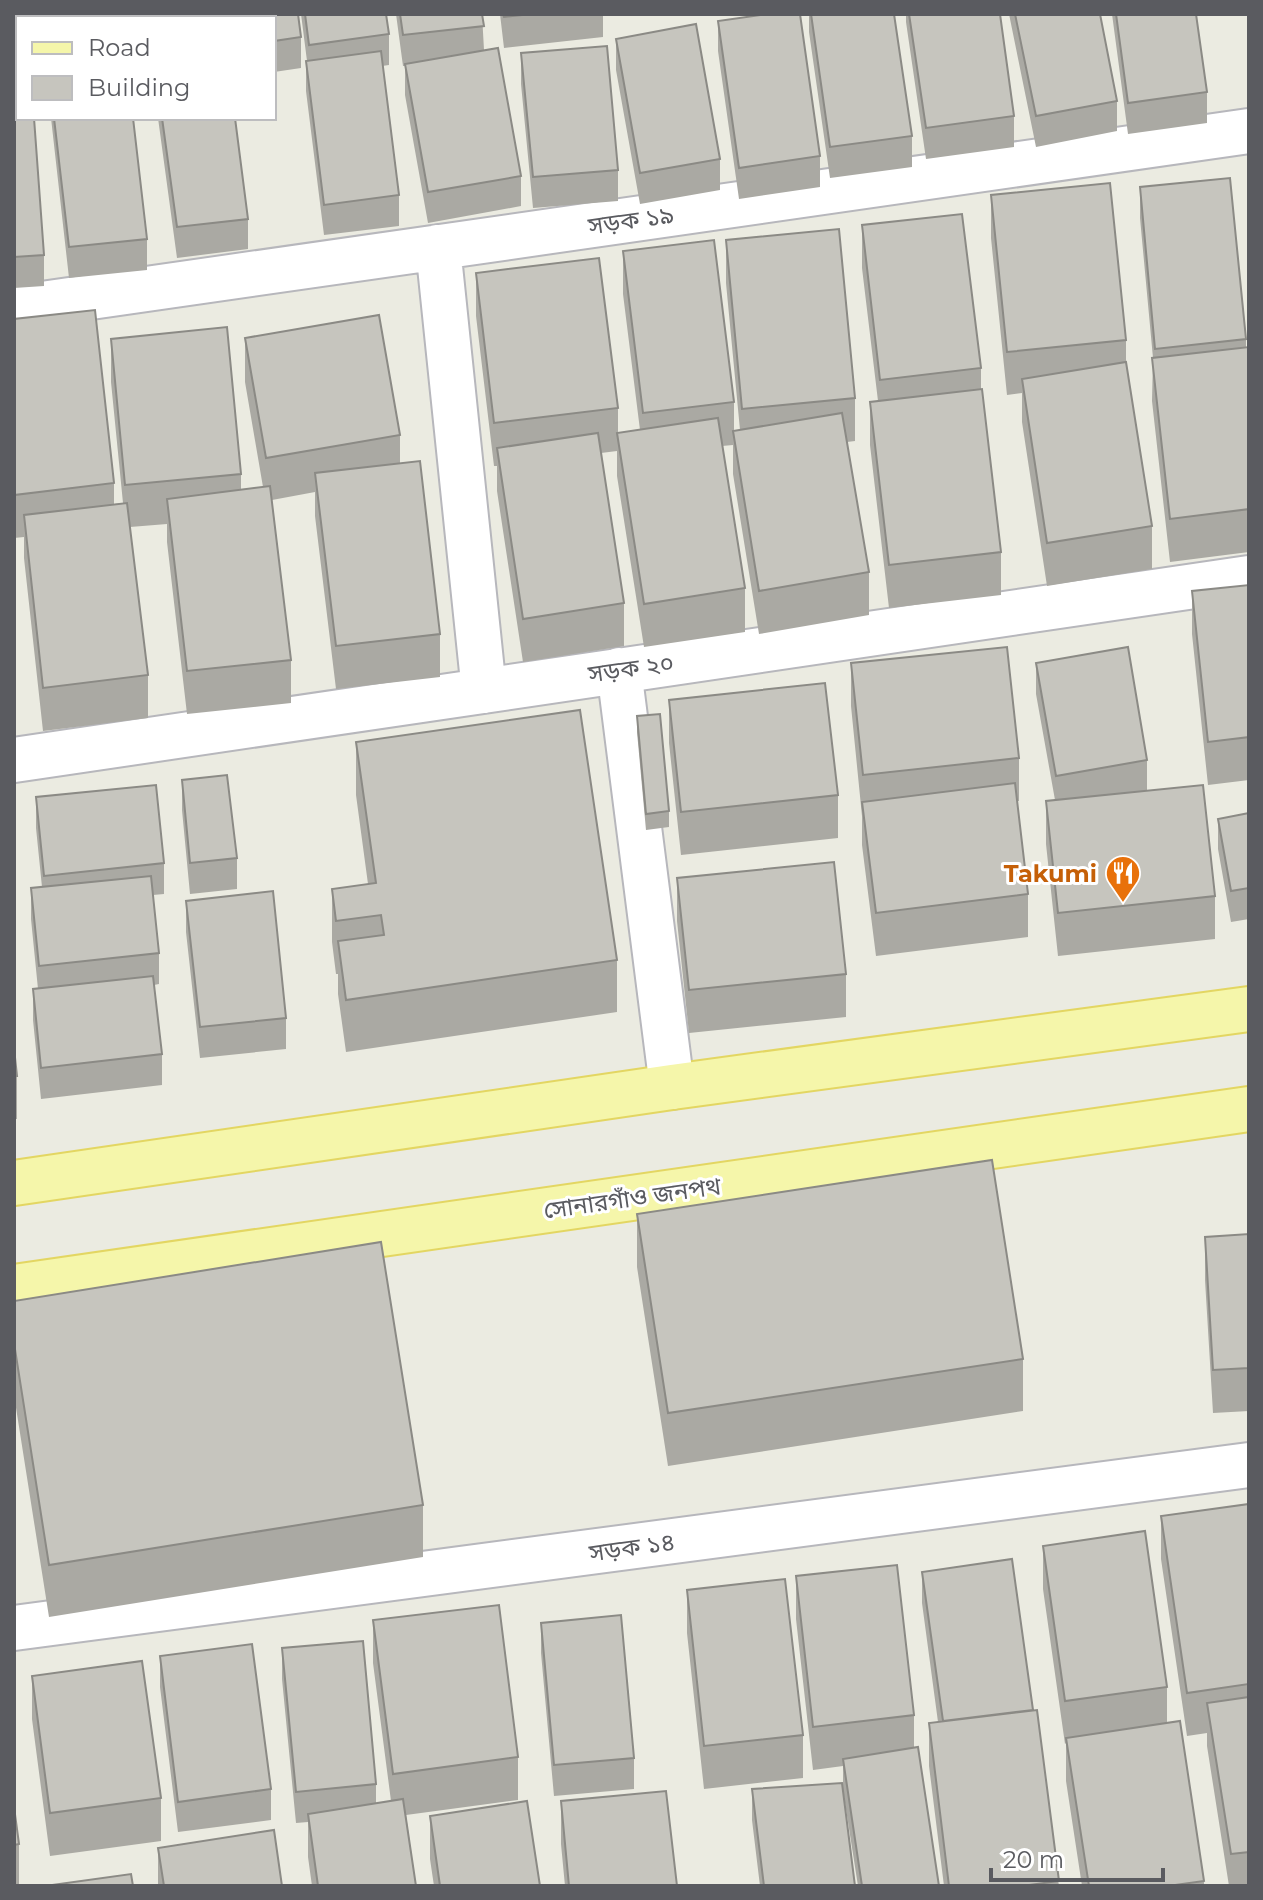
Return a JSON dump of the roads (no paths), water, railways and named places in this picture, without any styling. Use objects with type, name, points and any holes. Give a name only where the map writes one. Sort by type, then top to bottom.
[{"type":"main road","points":[[14,1183],[672,1087],[1249,1009]]},
{"type":"main road","name":"সোনারগাঁও জনপথ","points":[[14,1287],[1249,1109]]},
{"type":"street","name":"সড়ক ১৯","points":[[14,308],[1249,131]]},
{"type":"street","points":[[438,247],[484,691]]},
{"type":"street","name":"সড়ক ২০","points":[[14,760],[1249,578]]},
{"type":"street","points":[[619,670],[672,1087]]},
{"type":"street","name":"সড়ক ১৪","points":[[14,1628],[1249,1465]]},
{"type":"place","name":"Takumi","points":[[1123,904]]}]
